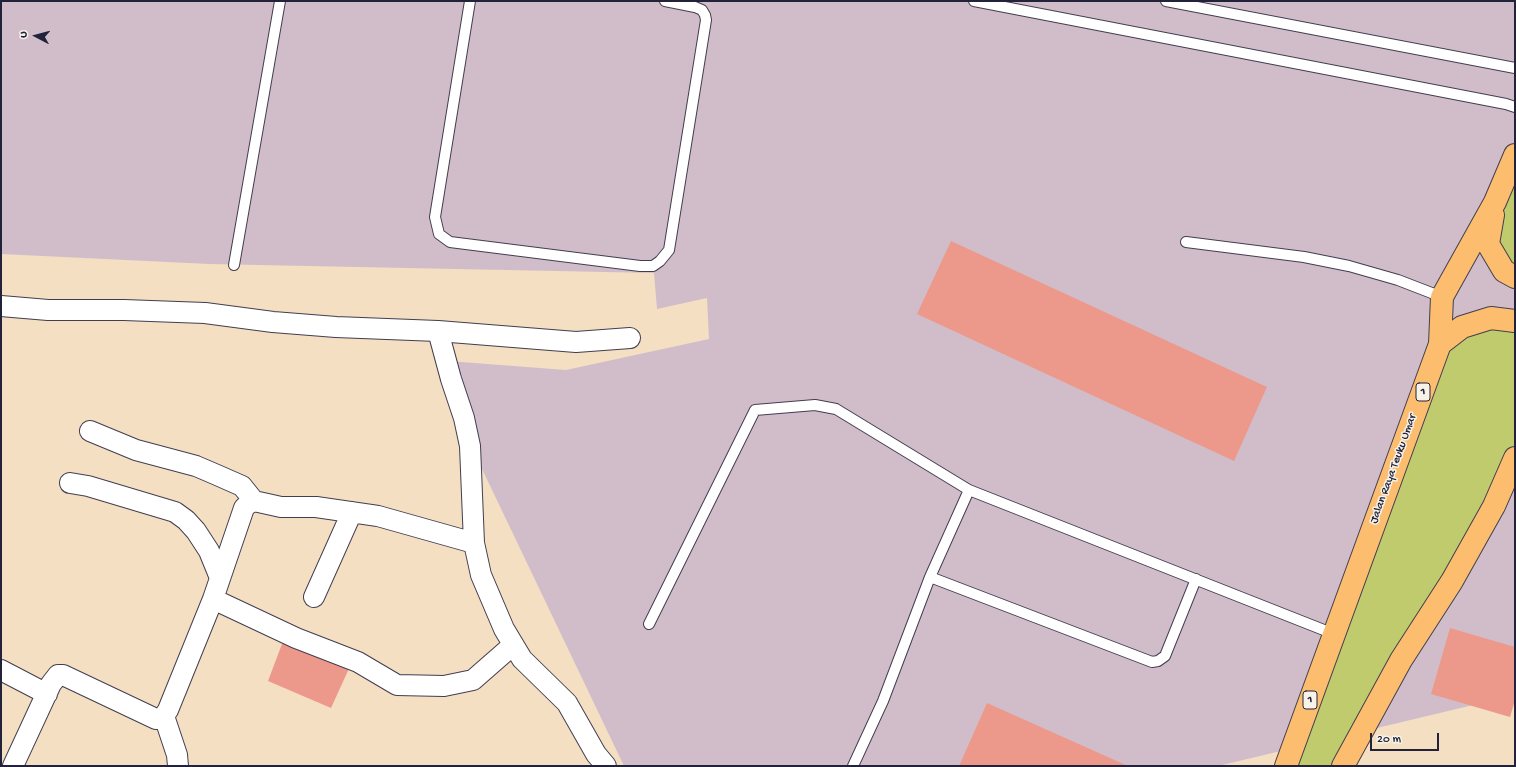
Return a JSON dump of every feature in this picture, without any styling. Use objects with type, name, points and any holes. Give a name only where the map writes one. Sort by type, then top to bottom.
[{"type":"highway","name":"Jalan Raya Teuku Umar","points":[[1286,766],[1440,344],[1442,297],[1495,202],[1515,155]]},
{"type":"highway","points":[[1495,202],[1488,244],[1504,271],[1515,277]]},
{"type":"highway","points":[[1440,344],[1462,327],[1491,318],[1515,321]]},
{"type":"highway","points":[[1343,766],[1401,660],[1452,581],[1494,506],[1515,458]]},
{"type":"street","points":[[1,306],[48,310],[124,310],[205,313],[296,324],[438,331],[576,342],[630,338]]},
{"type":"street","points":[[438,331],[451,379],[464,418],[470,446],[474,543],[481,575],[504,629],[522,659],[567,703],[596,754],[600,764]]},
{"type":"street","points":[[90,431],[136,450],[196,466],[242,486],[254,501],[281,507],[316,507],[378,516],[474,543]]},
{"type":"street","points":[[70,483],[175,512],[186,520],[199,535],[213,559],[220,578]]},
{"type":"street","points":[[13,766],[54,679],[58,675],[63,675],[156,718],[161,718],[164,716],[168,710],[213,599],[244,508],[254,501]]},
{"type":"street","points":[[314,597],[352,512]]},
{"type":"street","points":[[213,599],[296,638],[358,662],[397,685],[444,686],[473,680],[513,644]]},
{"type":"street","points":[[1,670],[47,694]]},
{"type":"street","points":[[164,716],[177,755],[178,766]]},
{"type":"lane","points":[[234,264],[280,1]]},
{"type":"lane","points":[[470,1],[435,216],[439,234],[450,242],[653,266],[660,261],[669,250],[706,20],[702,10],[695,7],[665,1]]},
{"type":"lane","points":[[974,1],[1506,104],[1515,107]]},
{"type":"lane","points":[[1166,1],[1515,68]]},
{"type":"lane","points":[[1186,242],[1304,257],[1349,266],[1398,280],[1442,297]]},
{"type":"lane","points":[[649,624],[755,410],[815,405],[836,409],[969,490],[1334,634]]},
{"type":"lane","points":[[853,766],[883,701],[930,577],[969,490]]},
{"type":"lane","points":[[930,577],[1152,662],[1158,661],[1165,656],[1196,579]]},
{"type":"shaded area","points":[[1,1],[1515,1],[1515,695],[1218,766],[624,766],[461,425],[448,361],[566,370],[709,339],[707,298],[657,309],[654,273],[209,264],[1,254]]},
{"type":"green space","points":[[1515,155],[1515,277],[1488,244]]},
{"type":"green space","points":[[1515,321],[1515,458],[1343,766],[1286,766],[1440,344]]},
{"type":"building","points":[[951,241],[1267,387],[1234,461],[917,314]]},
{"type":"building","points":[[1450,628],[1515,647],[1515,700],[1510,717],[1431,694]]},
{"type":"building","points":[[285,636],[352,662],[331,708],[268,681]]},
{"type":"building","points":[[987,703],[1128,766],[959,766]]}]
